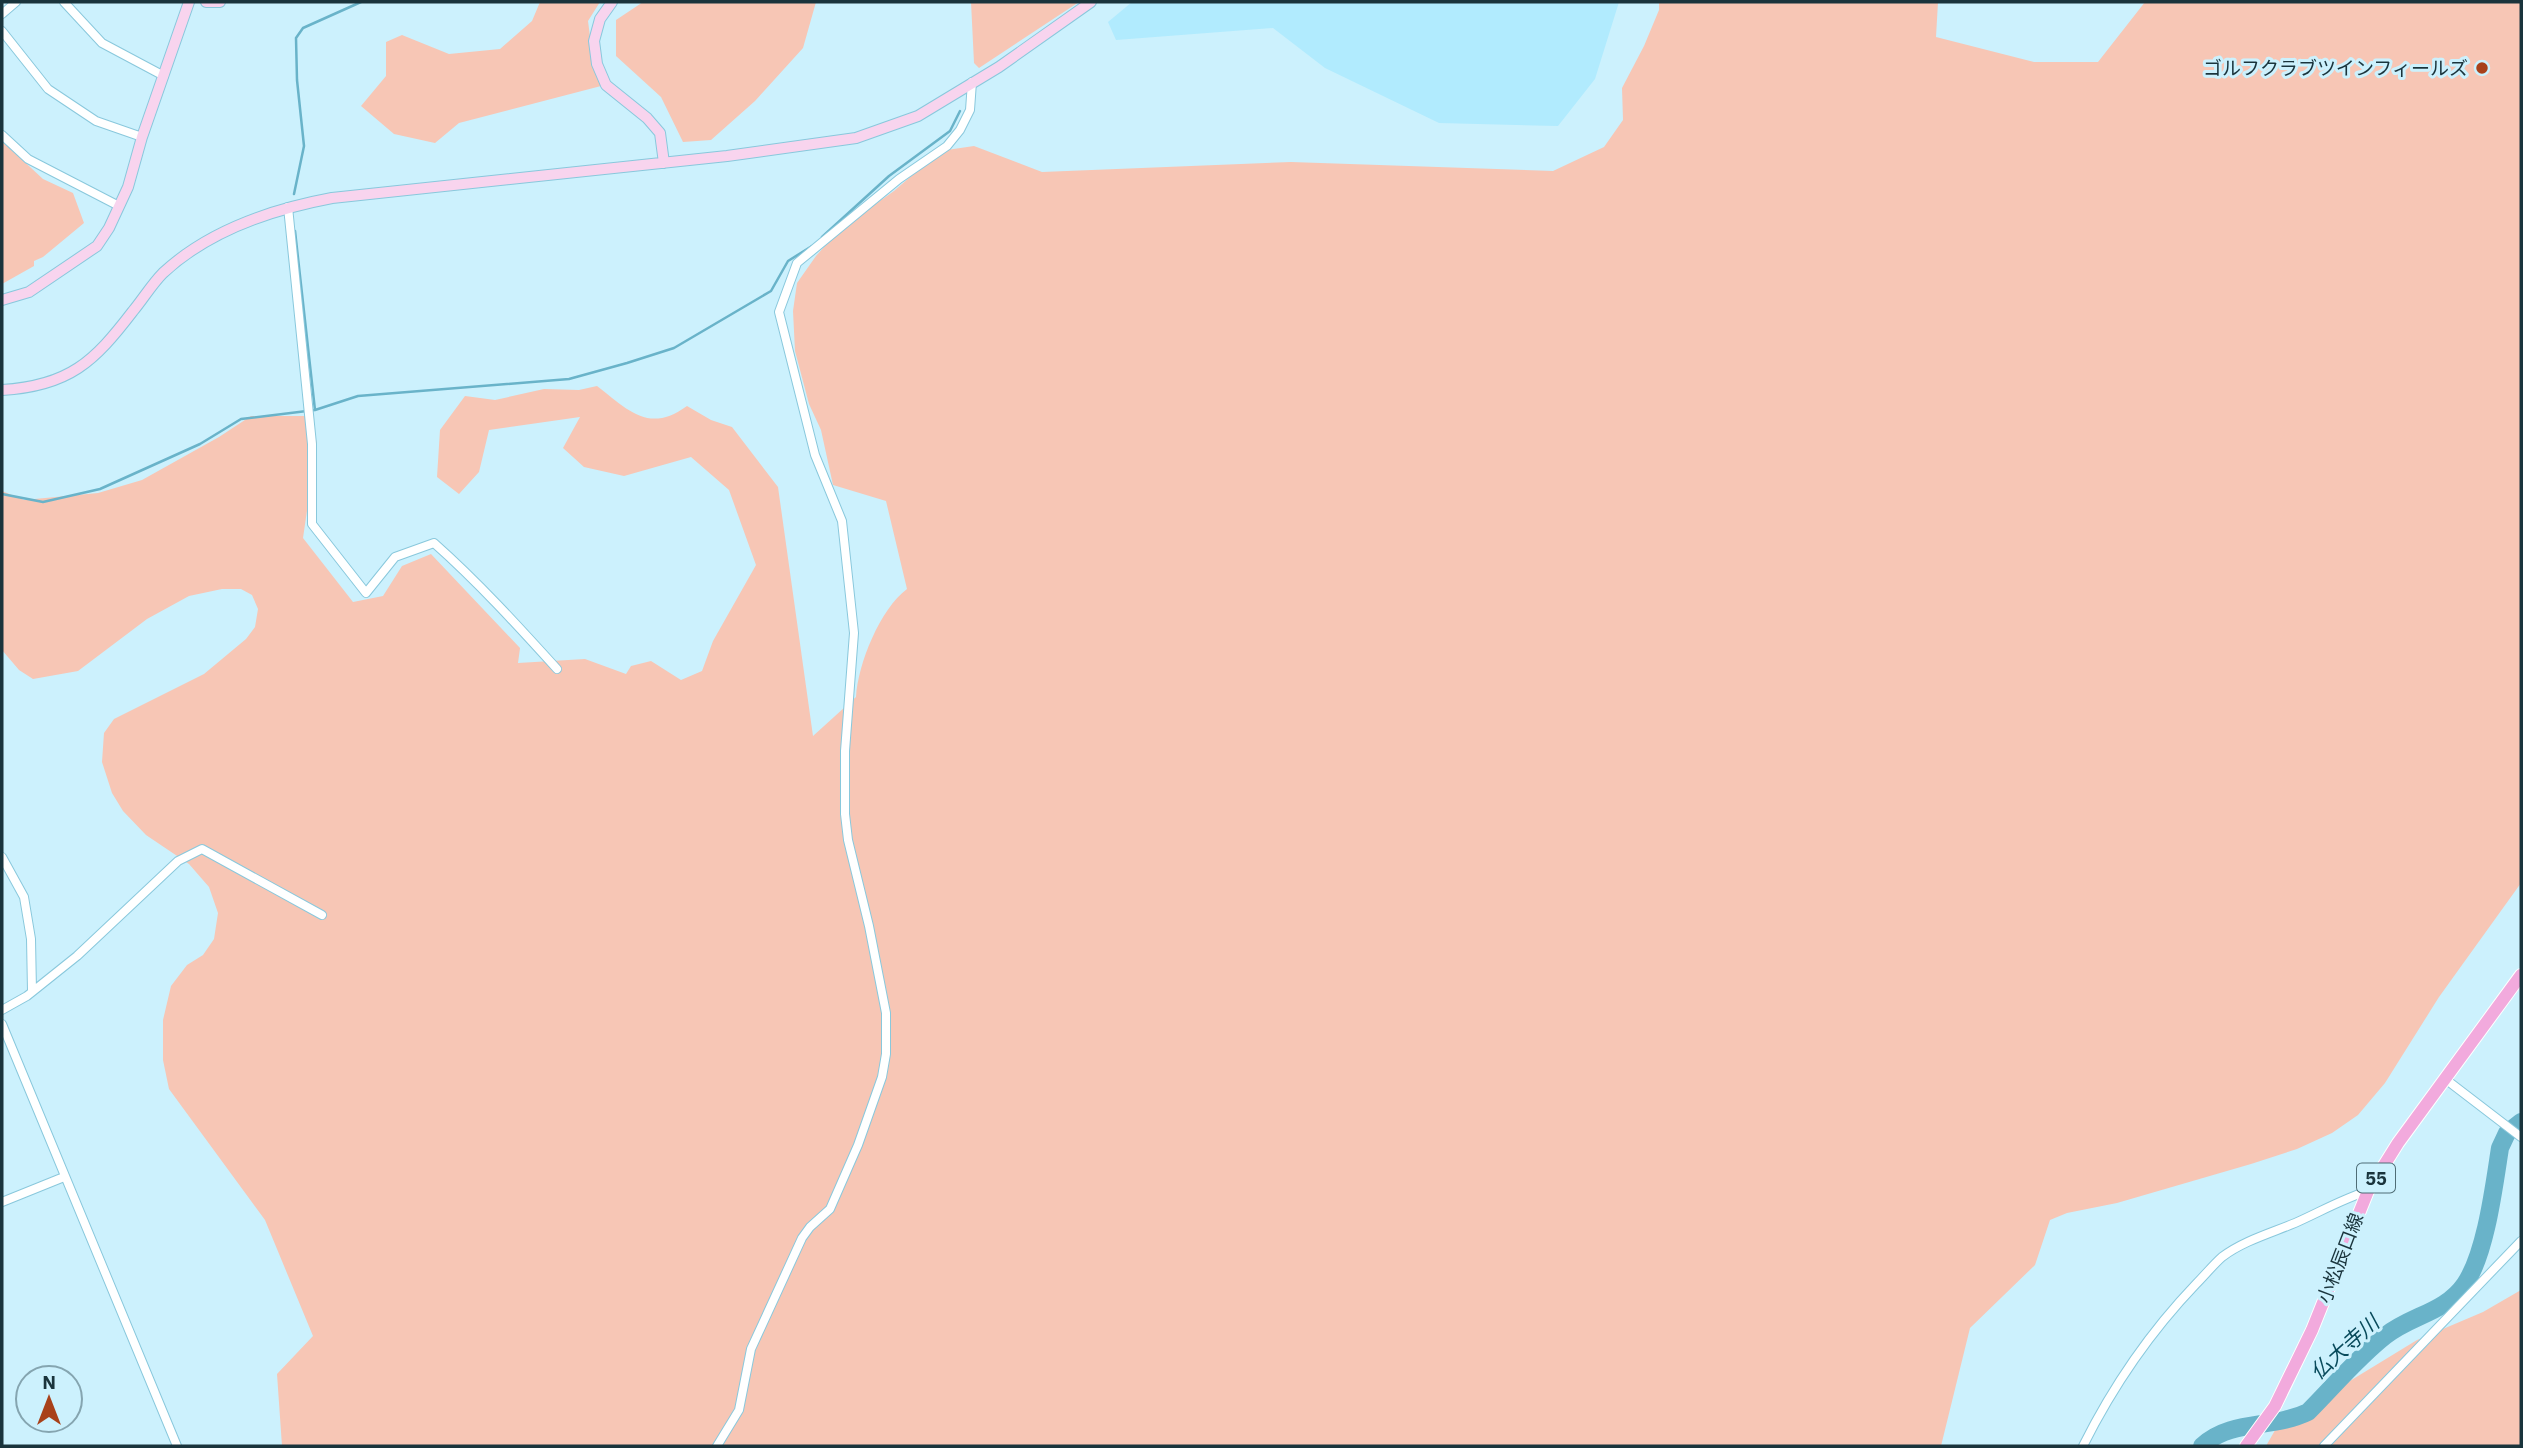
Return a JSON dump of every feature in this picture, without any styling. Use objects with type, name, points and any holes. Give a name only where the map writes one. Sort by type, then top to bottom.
[{"type":"main road","name":"小松辰口線","points":[[2248,1443],[2275,1406],[2312,1330],[2368,1191],[2444,1078],[2521,975]]},
{"type":"street","points":[[2,14],[16,2]]},
{"type":"street","points":[[64,2],[102,43],[163,76]]},
{"type":"street","points":[[2,300],[29,292],[97,246],[109,228],[128,187],[142,137],[189,2]]},
{"type":"street","points":[[206,2],[220,2]]},
{"type":"street","points":[[612,2],[600,19],[594,41],[597,64],[606,85],[647,118],[660,133],[664,163]]},
{"type":"street","points":[[2,390],[22,389],[68,376],[94,357],[162,274],[185,256],[217,236],[288,206],[332,198],[664,163],[856,138],[918,116],[999,67],[1091,2]]},
{"type":"street","points":[[2,31],[48,89],[96,121],[142,137]]},
{"type":"street","points":[[717,1446],[739,1410],[751,1349],[802,1238],[830,1209],[858,1145],[882,1077],[886,1054],[886,1013],[848,840],[845,814],[845,751],[855,633],[842,521],[816,455],[779,312],[797,263],[899,179],[947,146],[960,130],[970,110],[972,82]]},
{"type":"street","points":[[2,135],[28,159],[119,206]]},
{"type":"street","points":[[288,206],[309,411],[312,524],[366,593],[395,557],[434,544],[460,566],[511,618],[557,670]]},
{"type":"street","points":[[2,1010],[32,991],[77,956],[178,860],[202,849],[323,915]]},
{"type":"street","points":[[2,857],[24,897],[32,939],[32,991]]},
{"type":"street","points":[[2,1024],[177,1446]]},
{"type":"street","points":[[2444,1078],[2521,1137]]},
{"type":"street","points":[[2,1202],[64,1177]]},
{"type":"street","points":[[2083,1446],[2124,1375],[2147,1343],[2184,1296],[2223,1257],[2260,1236],[2296,1223],[2335,1202],[2368,1191]]},
{"type":"street","points":[[2324,1446],[2521,1241]]},
{"type":"shaded area","points":[[540,2],[600,2],[588,21],[593,60],[601,86],[459,123],[435,143],[394,134],[361,106],[386,76],[386,42],[402,35],[449,54],[500,49],[532,21]]},
{"type":"shaded area","points":[[643,2],[816,2],[803,48],[755,101],[711,140],[683,142],[661,97],[616,56],[616,20]]},
{"type":"shaded area","points":[[971,2],[1079,2],[979,68],[974,63]]},
{"type":"shaded area","points":[[1132,2],[1619,2],[1595,79],[1558,126],[1439,123],[1325,68],[1273,28],[1116,40],[1108,22]]},
{"type":"shaded area","points":[[1659,2],[1938,2],[1936,37],[2034,62],[2098,62],[2145,2],[2521,2],[2521,883],[2439,997],[2385,1083],[2358,1115],[2332,1133],[2297,1149],[2117,1203],[2067,1213],[2050,1220],[2035,1265],[1970,1328],[1941,1446],[282,1446],[277,1374],[313,1336],[265,1220],[169,1089],[163,1060],[163,1020],[171,986],[187,965],[203,955],[214,939],[218,913],[209,887],[189,864],[146,835],[123,811],[112,793],[102,762],[104,733],[114,719],[204,674],[246,639],[255,627],[258,609],[252,595],[241,589],[222,589],[189,596],[147,619],[78,671],[33,679],[19,670],[2,650],[2,491],[24,500],[98,493],[142,480],[251,416],[309,416],[317,443],[303,538],[353,602],[383,596],[402,566],[431,554],[520,648],[518,663],[585,659],[626,674],[631,666],[651,661],[681,680],[702,671],[713,641],[756,565],[729,490],[691,457],[624,476],[584,467],[563,448],[580,417],[489,430],[479,472],[459,494],[437,477],[440,430],[465,396],[495,400],[544,389],[579,390],[597,386],[639,416],[661,418],[687,406],[711,420],[732,427],[778,487],[813,736],[856,697],[861,669],[872,638],[888,610],[907,589],[886,501],[833,485],[821,430],[809,404],[795,351],[793,311],[797,283],[840,229],[894,191],[940,151],[974,146],[1042,172],[1291,162],[1553,171],[1604,147],[1623,120],[1622,88],[1644,46],[1659,10]]},
{"type":"shaded area","points":[[2,141],[43,179],[73,193],[84,223],[43,257],[34,261],[34,266],[2,284]]},
{"type":"shaded area","points":[[2521,1290],[2521,1446],[2266,1446],[2278,1425],[2417,1340],[2483,1312]]},
{"type":"waterway","points":[[294,194],[304,146],[297,80],[296,38],[303,28],[361,2]]},
{"type":"waterway","points":[[822,237],[889,176],[950,131],[960,111]]},
{"type":"waterway","points":[[295,231],[315,410]]},
{"type":"waterway","points":[[2,494],[43,502],[100,489],[200,444],[241,419],[315,410],[358,396],[569,379],[627,363],[674,348],[771,291],[788,261],[812,246]]},
{"type":"waterway","name":"仏大寺川","points":[[2202,1446],[2213,1437],[2226,1432],[2281,1421],[2308,1412],[2385,1336],[2438,1308],[2457,1294],[2472,1271],[2484,1237],[2500,1148],[2507,1133],[2521,1122]]},
{"type":"place","name":"ゴルフクラブツインフィールズ","points":[[2482,68]]}]
